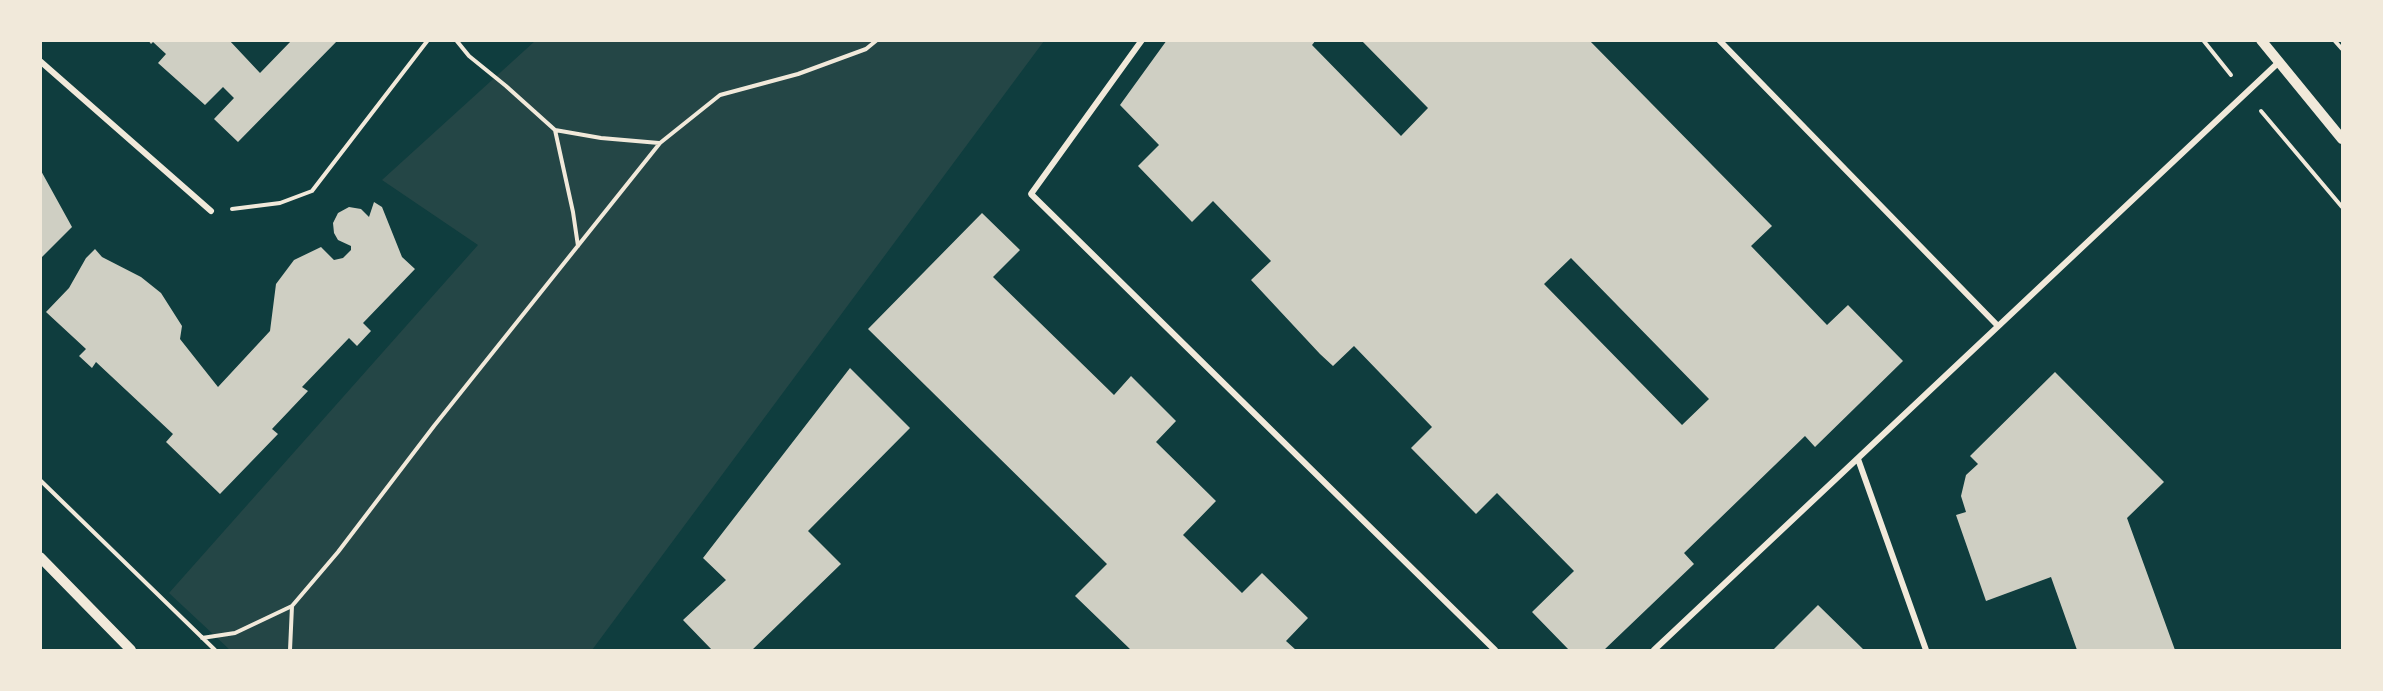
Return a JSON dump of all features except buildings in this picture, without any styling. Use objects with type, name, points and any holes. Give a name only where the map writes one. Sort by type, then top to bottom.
[{"type":"street","points":[[1142,40],[1031,194],[1495,651]]},
{"type":"street","points":[[1719,40],[1998,326]]},
{"type":"street","points":[[2261,40],[2343,138]]},
{"type":"street","points":[[40,61],[211,211]]},
{"type":"street","points":[[1654,651],[2279,62]]},
{"type":"street","points":[[1858,459],[1926,651]]},
{"type":"street","points":[[40,556],[131,651]]},
{"type":"path","points":[[211,211],[280,203],[312,191],[428,40]]},
{"type":"path","points":[[456,40],[469,56],[507,86],[555,130],[601,138],[660,143]]},
{"type":"path","points":[[202,638],[235,633],[292,606],[338,552],[660,143],[720,94],[798,74],[866,50],[877,40]]},
{"type":"path","points":[[2203,40],[2343,207]]},
{"type":"path","points":[[2334,40],[2343,49]]},
{"type":"path","points":[[555,130],[578,246]]},
{"type":"path","points":[[40,480],[215,651]]},
{"type":"path","points":[[290,651],[292,606]]},
{"type":"shaded area","points":[[535,41],[1044,41],[592,650],[230,650],[169,593],[478,245],[382,180]]}]
